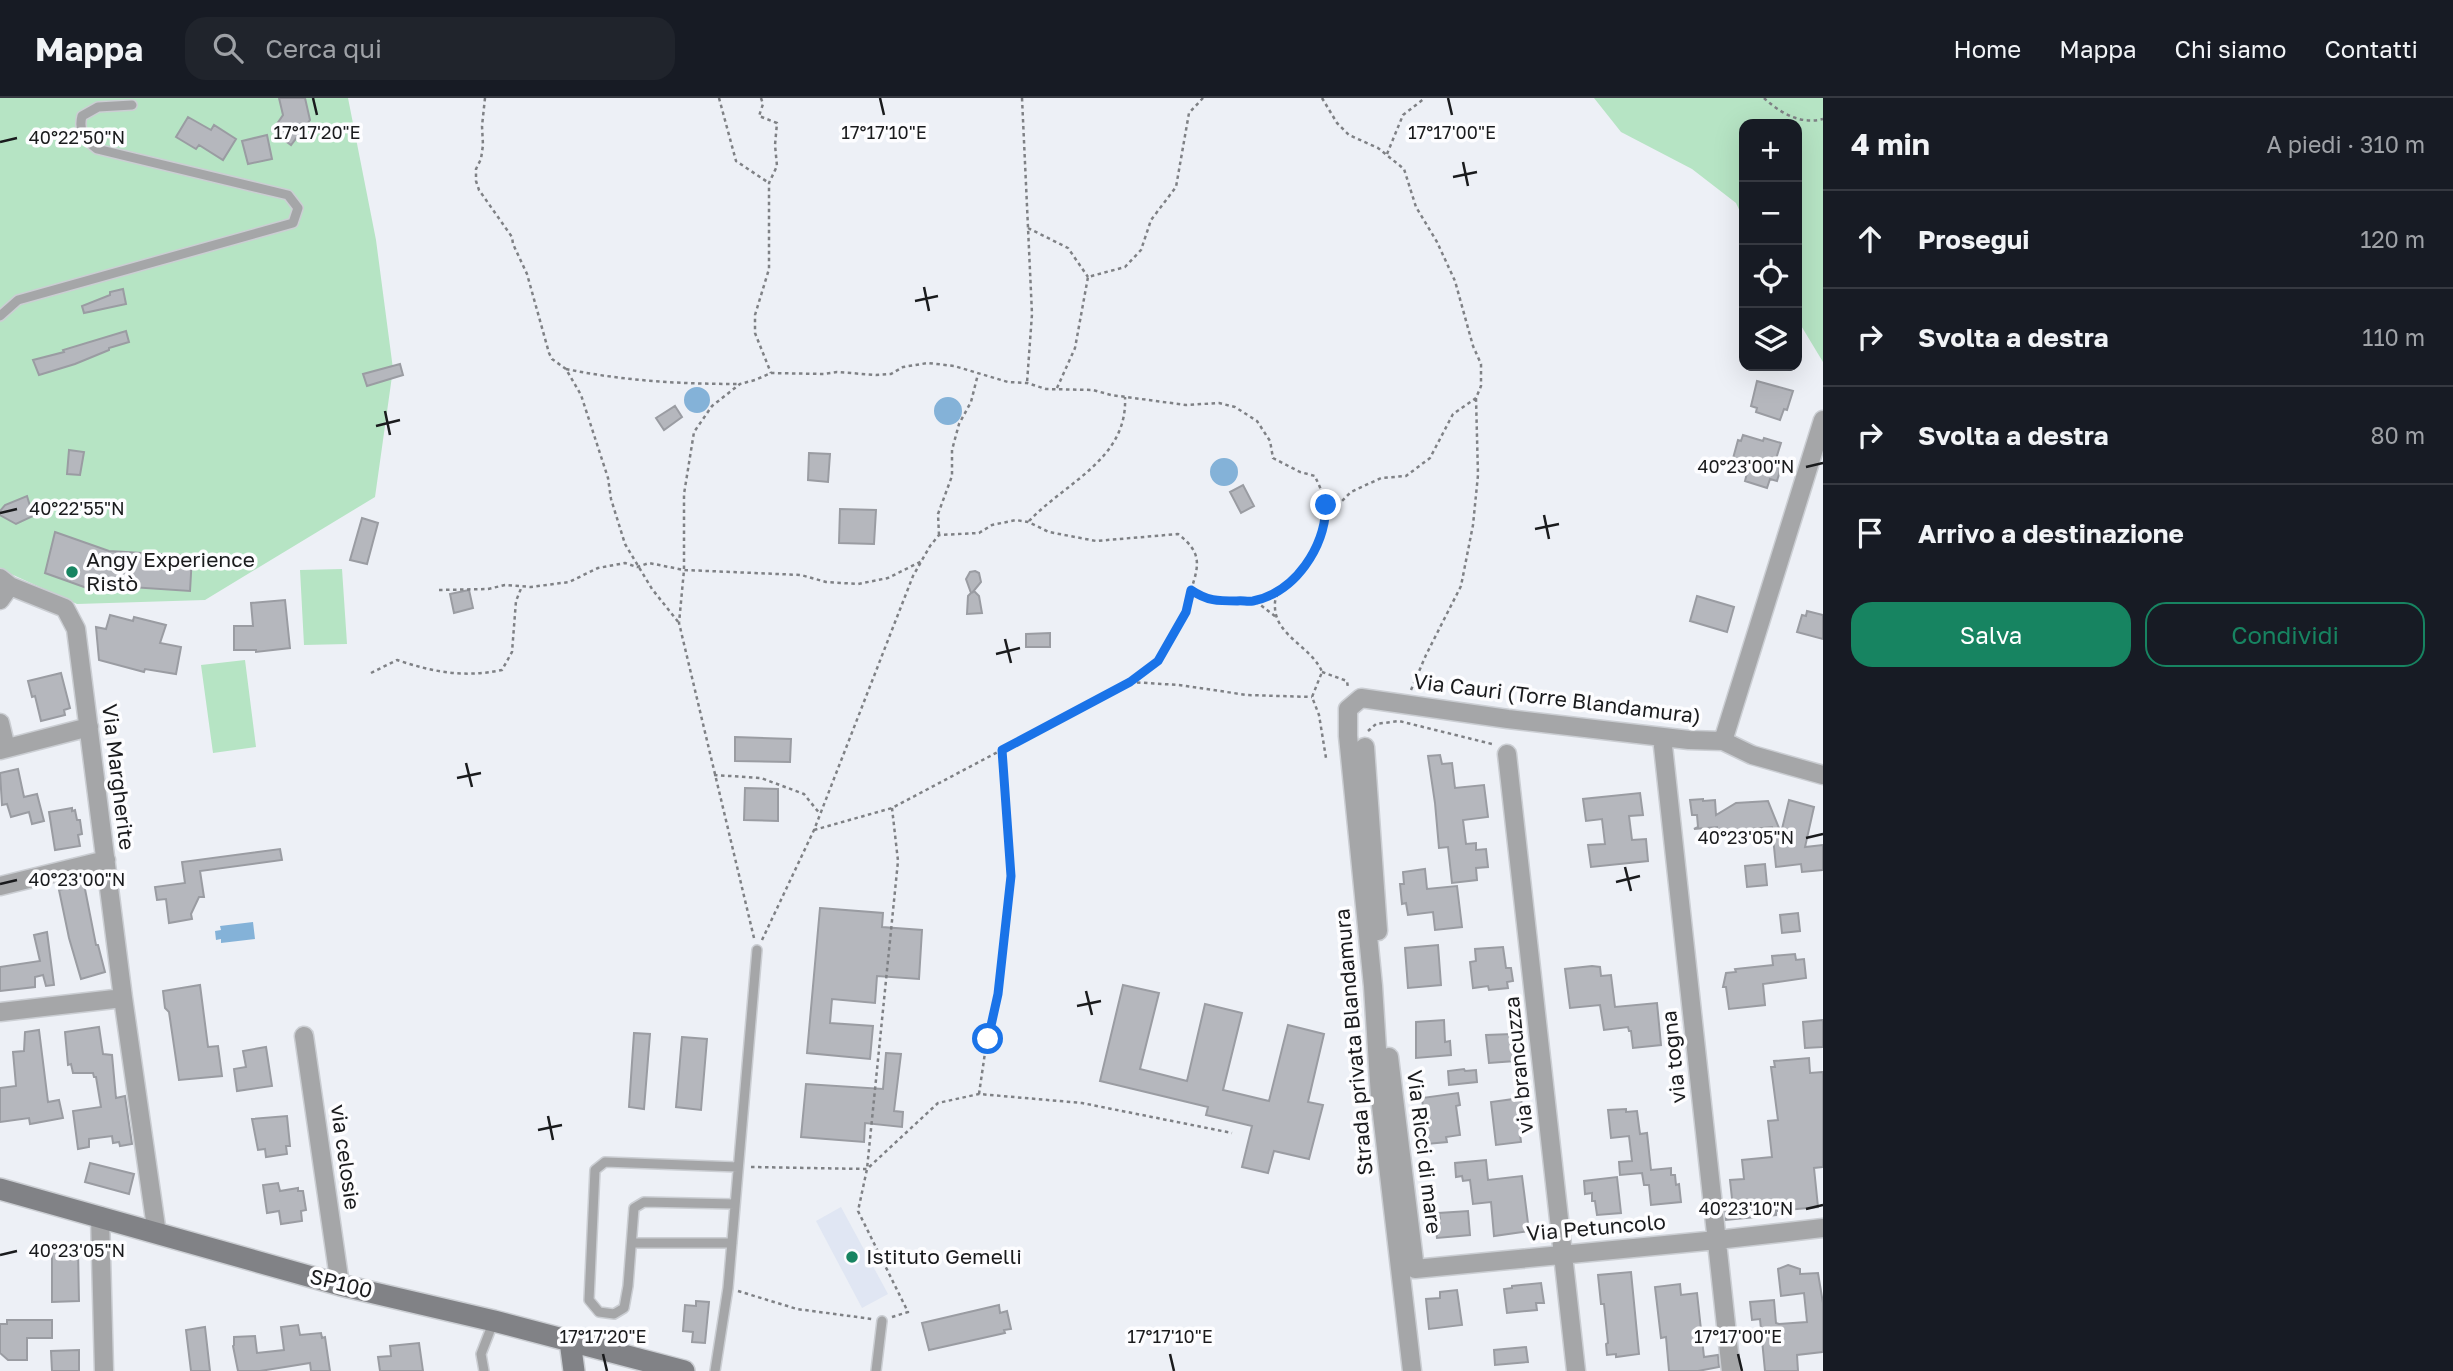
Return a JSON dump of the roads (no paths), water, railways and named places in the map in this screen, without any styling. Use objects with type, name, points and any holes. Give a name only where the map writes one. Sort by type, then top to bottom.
[{"type":"main road","name":"SP100","points":[[0,1189],[340,1285],[494,1321],[684,1371]]},
{"type":"main road","points":[[570,1341],[574,1371]]},
{"type":"street","name":"Via Cauri (Torre Blandamura)","points":[[1349,709],[1361,698],[1508,719],[1662,737],[1723,741],[1823,420]]},
{"type":"street","name":"Via Margherite","points":[[4,588],[65,608],[76,629],[123,998],[157,1234]]},
{"type":"street","name":"Strada privata Blandamura","points":[[1349,709],[1348,736],[1357,837],[1378,986],[1412,1371]]},
{"type":"street","points":[[0,723],[3,749],[89,727]]},
{"type":"street","name":"via togna","points":[[1662,737],[1731,1371]]},
{"type":"street","points":[[1723,741],[1752,755],[1823,775]]},
{"type":"street","points":[[1365,747],[1378,986]]},
{"type":"street","name":"via brancuzza","points":[[1507,754],[1576,1371]]},
{"type":"street","points":[[0,886],[106,860]]},
{"type":"street","points":[[0,1012],[123,998]]},
{"type":"street","name":"via celosie","points":[[304,1036],[340,1285]]},
{"type":"street","name":"Via Ricci di mare","points":[[1387,1098],[1415,1269]]},
{"type":"street","points":[[100,1216],[104,1371]]},
{"type":"street","name":"Via Petuncolo","points":[[1415,1269],[1823,1228]]},
{"type":"lane","points":[[0,316],[18,300],[293,223],[298,208],[288,195],[97,149],[85,140],[79,125],[82,116],[98,107],[132,105]]},
{"type":"lane","points":[[715,1371],[728,1288],[757,950]]},
{"type":"lane","points":[[735,1204],[644,1202],[634,1208],[624,1308],[614,1314],[599,1312],[589,1300],[595,1170],[605,1162],[738,1167]]},
{"type":"lane","points":[[632,1243],[732,1243]]},
{"type":"lane","points":[[484,1371],[481,1354],[494,1321]]},
{"type":"lane","points":[[876,1371],[881,1321]]},
{"type":"water","points":[[697,387],[706,391],[710,400],[706,409],[697,413],[688,409],[684,400],[688,391]]},
{"type":"water","points":[[948,397],[958,401],[962,411],[958,421],[948,425],[938,421],[934,411],[938,401]]},
{"type":"water","points":[[1224,458],[1234,462],[1238,472],[1234,482],[1224,486],[1214,482],[1210,472],[1214,462]]},
{"type":"water","points":[[253,922],[255,939],[221,943],[221,939],[216,940],[215,931],[221,930],[220,926]]},
{"type":"place","name":"Angy Experience Ristò","points":[[72,572]]},
{"type":"place","name":"Istituto Gemelli","points":[[852,1257]]}]
